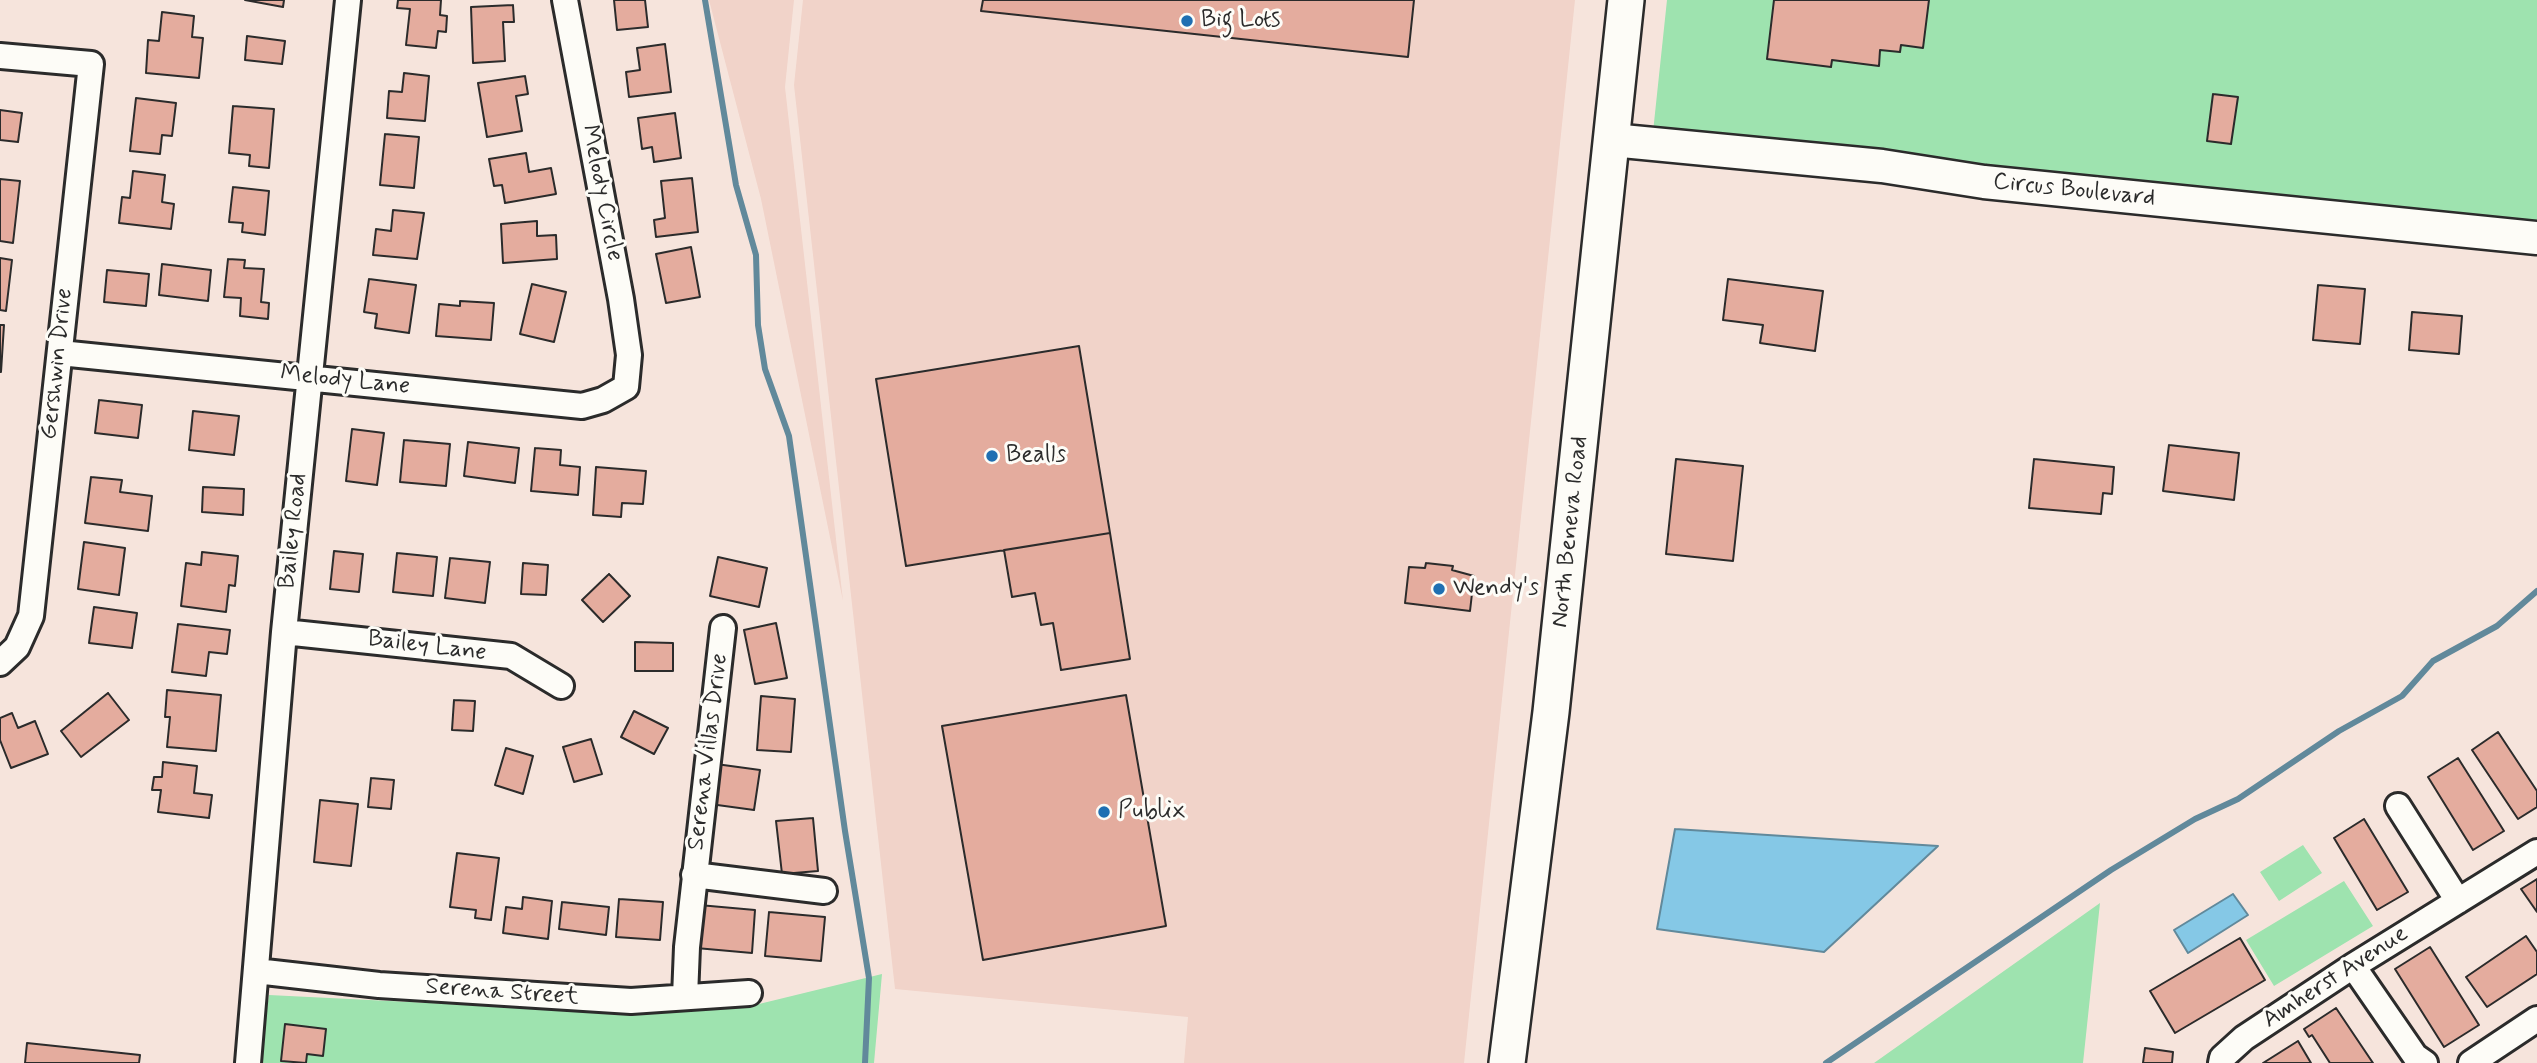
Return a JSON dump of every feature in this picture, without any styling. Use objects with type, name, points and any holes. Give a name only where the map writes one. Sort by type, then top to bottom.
[{"type":"main road","name":"North Beneva Road","points":[[1507,1063],[1556,670],[1626,0]]},
{"type":"street","name":"Bailey Road","points":[[248,1063],[284,632],[348,0]]},
{"type":"street","name":"Melody Circle","points":[[565,0],[621,299],[629,355],[625,387]]},
{"type":"street","name":"Gershwin Drive","points":[[0,56],[91,64],[31,616],[26,632],[4,660]]},
{"type":"street","name":"Circus Boulevard","points":[[1612,140],[1882,166],[1984,182],[2537,238]]},
{"type":"street","name":"Melody Lane","points":[[60,353],[582,407],[603,400],[625,387]]},
{"type":"street","name":"Serena Villas Drive","points":[[685,998],[694,875],[723,628]]},
{"type":"street","name":"Bailey Lane","points":[[284,632],[511,656],[537,669],[561,686]]},
{"type":"street","points":[[2398,806],[2458,901]]},
{"type":"street","name":"Amherst Avenue","points":[[2221,1063],[2222,1058],[2244,1038],[2353,966],[2537,852]]},
{"type":"street","name":"Serena Villas Drive","points":[[694,875],[824,891]]},
{"type":"street","points":[[2353,966],[2415,1056],[2425,1063]]},
{"type":"street","name":"Serena Street","points":[[256,971],[379,985],[604,999],[685,998],[749,993]]},
{"type":"street","points":[[2471,1063],[2537,1019]]},
{"type":"shaded area","points":[[709,0],[794,0],[785,87],[843,601],[761,199]]},
{"type":"shaded area","points":[[803,0],[1575,0],[1464,1063],[1184,1063],[1188,1017],[895,989],[794,85]]},
{"type":"green space","points":[[1667,0],[2537,0],[2537,225],[1653,132]]},
{"type":"green space","points":[[2303,845],[2322,873],[2279,901],[2260,872]]},
{"type":"green space","points":[[2344,881],[2373,926],[2274,986],[2246,940]]},
{"type":"green space","points":[[2100,903],[2083,1063],[1874,1063]]},
{"type":"green space","points":[[882,974],[874,1063],[259,1063],[269,995],[631,1013],[759,1004]]},
{"type":"water","points":[[1675,829],[1938,846],[1824,952],[1657,929]]},
{"type":"water","points":[[2233,894],[2248,915],[2188,953],[2174,930]]},
{"type":"building","points":[[245,0],[284,0],[283,7]]},
{"type":"building","points":[[398,0],[441,0],[440,15],[447,16],[446,32],[438,31],[436,48],[406,45],[410,9],[397,8]]},
{"type":"building","points":[[614,0],[645,0],[648,27],[617,30]]},
{"type":"building","points":[[983,0],[1414,0],[1408,57],[981,11]]},
{"type":"building","points":[[1774,0],[1929,0],[1923,48],[1901,45],[1900,52],[1880,50],[1879,66],[1832,60],[1831,67],[1767,59]]},
{"type":"building","points":[[513,5],[514,22],[503,22],[505,61],[473,63],[471,7]]},
{"type":"building","points":[[162,12],[194,16],[192,37],[203,38],[199,78],[146,73],[148,40],[159,41]]},
{"type":"building","points":[[247,36],[285,41],[282,64],[245,60]]},
{"type":"building","points":[[665,44],[671,92],[629,97],[626,72],[640,70],[637,48]]},
{"type":"building","points":[[404,73],[429,76],[425,121],[387,118],[389,91],[402,92]]},
{"type":"building","points":[[525,76],[528,94],[516,96],[522,131],[487,137],[478,83]]},
{"type":"building","points":[[2213,94],[2238,97],[2231,144],[2207,141]]},
{"type":"building","points":[[136,98],[176,103],[172,136],[162,135],[160,154],[130,151]]},
{"type":"building","points":[[233,106],[274,109],[269,168],[249,166],[250,155],[229,153]]},
{"type":"building","points":[[0,110],[22,113],[18,142],[0,140]]},
{"type":"building","points":[[675,113],[681,158],[654,162],[652,147],[642,149],[638,118]]},
{"type":"building","points":[[385,134],[419,137],[414,188],[380,185]]},
{"type":"building","points":[[526,153],[529,172],[551,168],[556,194],[505,203],[502,185],[494,186],[489,159]]},
{"type":"building","points":[[133,171],[165,175],[162,202],[174,204],[171,229],[119,223],[122,197],[130,198]]},
{"type":"building","points":[[692,178],[698,232],[656,237],[654,220],[665,218],[661,181]]},
{"type":"building","points":[[0,179],[20,181],[13,243],[0,241]]},
{"type":"building","points":[[233,187],[269,191],[265,235],[242,232],[243,223],[229,222]]},
{"type":"building","points":[[393,210],[424,213],[417,259],[373,255],[376,229],[391,231]]},
{"type":"building","points":[[537,221],[537,236],[556,235],[557,259],[503,263],[501,224]]},
{"type":"building","points":[[691,247],[700,297],[666,303],[656,254]]},
{"type":"building","points":[[0,258],[12,260],[6,311],[0,310]]},
{"type":"building","points":[[228,259],[245,260],[244,268],[264,269],[261,302],[269,303],[268,319],[240,316],[241,298],[224,297]]},
{"type":"building","points":[[162,264],[211,270],[208,301],[159,295]]},
{"type":"building","points":[[107,270],[149,274],[146,306],[104,302]]},
{"type":"building","points":[[369,279],[416,285],[409,333],[375,328],[377,314],[364,312]]},
{"type":"building","points":[[1728,279],[1823,291],[1815,351],[1760,343],[1763,325],[1723,320]]},
{"type":"building","points":[[532,284],[566,292],[554,342],[520,334]]},
{"type":"building","points":[[2318,285],[2365,289],[2360,344],[2313,340]]},
{"type":"building","points":[[460,301],[494,303],[491,340],[436,336],[439,304],[460,306]]},
{"type":"building","points":[[2412,312],[2462,316],[2459,354],[2409,350]]},
{"type":"building","points":[[0,325],[4,325],[1,372],[0,372]]},
{"type":"building","name":"Bealls","points":[[1079,346],[1110,533],[906,566],[876,379]]},
{"type":"building","points":[[99,400],[142,405],[138,438],[95,433]]},
{"type":"building","points":[[193,411],[239,416],[234,455],[189,450]]},
{"type":"building","points":[[352,429],[384,433],[377,485],[346,481]]},
{"type":"building","points":[[404,440],[450,444],[446,486],[400,482]]},
{"type":"building","points":[[468,442],[519,448],[515,483],[464,476]]},
{"type":"building","points":[[2169,445],[2239,453],[2234,500],[2163,491]]},
{"type":"building","points":[[535,448],[561,450],[560,465],[580,467],[578,495],[531,491]]},
{"type":"building","points":[[1676,459],[1743,466],[1733,561],[1666,554]]},
{"type":"building","points":[[2034,459],[2114,467],[2112,494],[2103,493],[2101,514],[2029,508]]},
{"type":"building","points":[[596,467],[646,471],[643,504],[622,503],[621,517],[593,515]]},
{"type":"building","points":[[91,477],[122,480],[120,492],[152,496],[148,531],[85,523]]},
{"type":"building","points":[[203,487],[244,489],[243,515],[202,512]]},
{"type":"building","points":[[1110,533],[1130,659],[1061,670],[1053,623],[1041,625],[1035,593],[1012,597],[1004,550]]},
{"type":"building","points":[[84,542],[125,548],[119,595],[78,589]]},
{"type":"building","points":[[334,551],[363,554],[359,592],[330,589]]},
{"type":"building","points":[[202,552],[238,556],[235,586],[229,585],[226,612],[181,606],[186,563],[201,565]]},
{"type":"building","points":[[397,553],[437,557],[433,596],[393,592]]},
{"type":"building","points":[[718,557],[767,568],[759,607],[710,596]]},
{"type":"building","points":[[450,558],[490,562],[485,603],[445,598]]},
{"type":"building","points":[[523,563],[548,565],[546,595],[521,594]]},
{"type":"building","name":"Wendy's","points":[[1426,563],[1453,566],[1452,570],[1474,576],[1470,611],[1405,603],[1409,567],[1425,568]]},
{"type":"building","points":[[609,574],[630,596],[603,622],[582,600]]},
{"type":"building","points":[[94,607],[137,613],[132,648],[89,643]]},
{"type":"building","points":[[776,623],[787,678],[755,684],[744,630]]},
{"type":"building","points":[[178,624],[230,630],[227,654],[209,652],[206,676],[172,672]]},
{"type":"building","points":[[635,642],[673,643],[673,671],[635,671]]},
{"type":"building","points":[[167,690],[221,695],[216,751],[167,747],[170,717],[165,717]]},
{"type":"building","points":[[108,693],[129,720],[81,757],[61,731]]},
{"type":"building","points":[[1126,695],[1166,926],[983,960],[942,726]]},
{"type":"building","points":[[761,696],[795,699],[791,752],[757,750]]},
{"type":"building","points":[[454,700],[475,701],[473,731],[452,730]]},
{"type":"building","points":[[634,711],[668,728],[654,754],[621,737]]},
{"type":"building","points":[[12,713],[18,728],[35,721],[48,754],[11,768],[0,740],[0,718]]},
{"type":"building","points":[[2498,732],[2537,791],[2537,807],[2518,819],[2472,750]]},
{"type":"building","points":[[591,739],[602,774],[574,782],[563,747]]},
{"type":"building","points":[[506,748],[533,756],[523,794],[495,785]]},
{"type":"building","points":[[2458,758],[2504,831],[2473,850],[2428,777]]},
{"type":"building","points":[[163,762],[197,766],[194,793],[212,795],[209,818],[158,812],[161,790],[152,790],[154,777],[162,777]]},
{"type":"building","points":[[716,764],[760,770],[754,810],[710,804]]},
{"type":"building","points":[[371,778],[394,780],[391,809],[368,807]]},
{"type":"building","points":[[320,800],[358,804],[351,866],[314,862]]},
{"type":"building","points":[[813,818],[818,871],[782,874],[776,821]]},
{"type":"building","points":[[2364,819],[2408,892],[2377,910],[2334,838]]},
{"type":"building","points":[[457,853],[499,858],[491,920],[475,918],[476,910],[450,907]]},
{"type":"building","points":[[2537,879],[2537,912],[2521,889]]},
{"type":"building","points":[[523,897],[552,901],[548,939],[503,933],[506,907],[522,909]]},
{"type":"building","points":[[619,899],[663,902],[660,940],[616,937]]},
{"type":"building","points":[[562,902],[609,907],[606,935],[559,929]]},
{"type":"building","points":[[699,905],[755,910],[752,953],[696,948]]},
{"type":"building","points":[[769,912],[825,917],[821,961],[765,956]]},
{"type":"building","points":[[2526,936],[2537,952],[2537,974],[2487,1007],[2466,977]]},
{"type":"building","points":[[2240,938],[2265,980],[2175,1033],[2150,991]]},
{"type":"building","points":[[2430,947],[2479,1025],[2444,1047],[2395,969]]},
{"type":"building","points":[[2336,1008],[2373,1063],[2330,1063],[2312,1035],[2309,1037],[2304,1029]]},
{"type":"building","points":[[285,1024],[326,1029],[323,1056],[307,1054],[306,1063],[281,1061]]},
{"type":"building","points":[[2298,1041],[2311,1063],[2263,1063]]},
{"type":"building","points":[[27,1043],[140,1055],[139,1063],[25,1063]]},
{"type":"building","points":[[2145,1048],[2173,1052],[2172,1063],[2143,1063]]},
{"type":"waterway","points":[[705,0],[736,185],[756,255],[758,325],[765,369],[789,436],[845,831],[869,978],[865,1063]]},
{"type":"waterway","points":[[1826,1063],[2111,870],[2195,819],[2238,799],[2339,731],[2402,696],[2433,661],[2497,626],[2537,591]]},
{"type":"place","name":"Big Lots","points":[[1187,21]]},
{"type":"place","name":"Bealls","points":[[992,456]]},
{"type":"place","name":"Wendy's","points":[[1439,589]]},
{"type":"place","name":"Publix","points":[[1104,812]]}]
